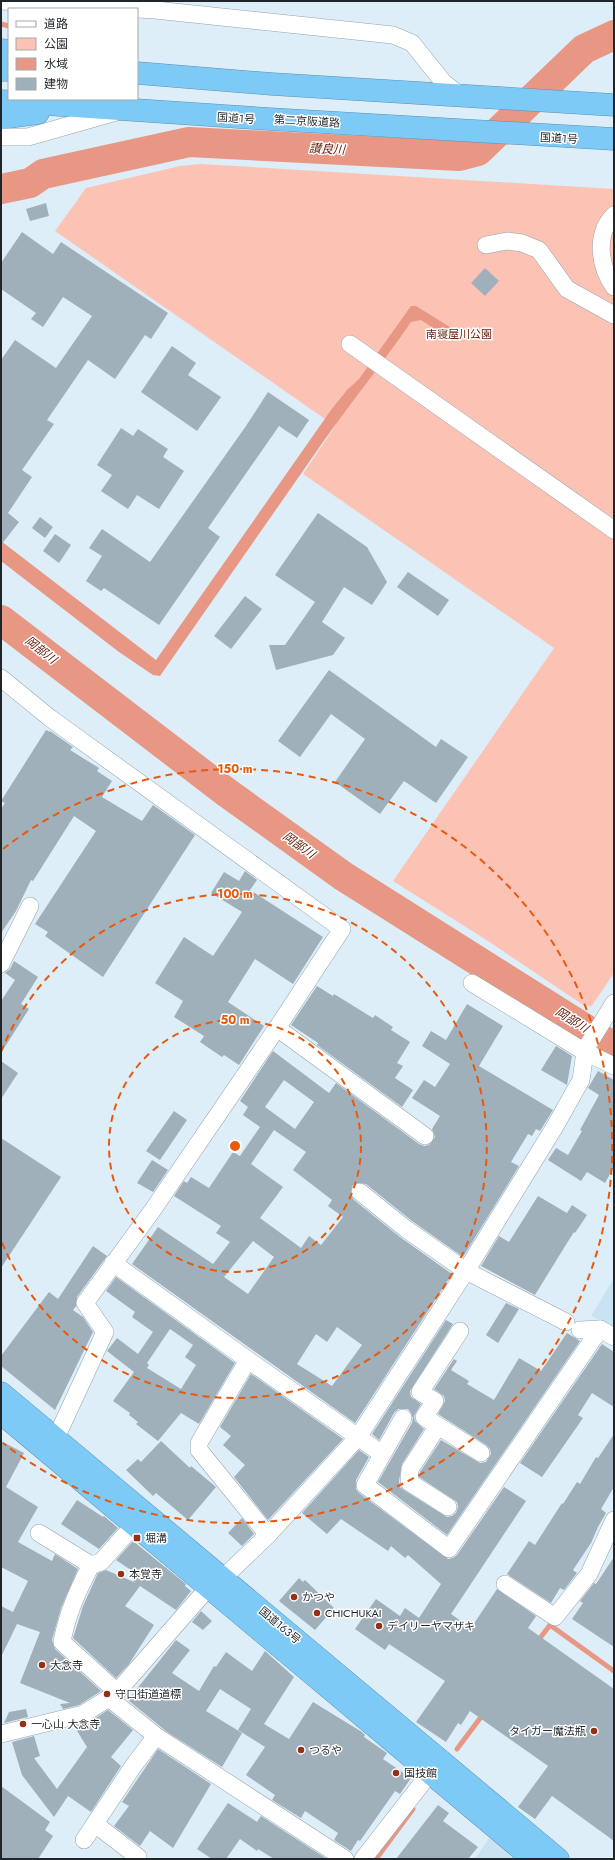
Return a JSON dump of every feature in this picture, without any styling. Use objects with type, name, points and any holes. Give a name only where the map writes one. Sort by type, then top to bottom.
[{"type":"highway","points":[[138,65],[272,84]]},
{"type":"highway","points":[[138,73],[272,84],[614,105]]},
{"type":"highway","points":[[138,78],[280,89],[614,105]]},
{"type":"highway","name":"第二京阪道路","points":[[1,102],[614,140]]},
{"type":"highway","name":"国道1号","points":[[1,105],[120,111],[466,134],[614,140]]},
{"type":"highway","points":[[1,118],[70,109]]},
{"type":"highway","name":"国道163号","points":[[1,1393],[56,1438],[216,1583],[430,1773],[533,1859]]},
{"type":"highway","name":"国道163号","points":[[1,1413],[134,1525],[216,1583],[558,1859]]},
{"type":"street","points":[[1,1],[121,8]]},
{"type":"street","points":[[138,9],[393,35],[412,43],[444,84],[460,95]]},
{"type":"street","points":[[1,137],[28,137],[120,111]]},
{"type":"street","points":[[614,214],[604,230],[600,248],[607,274],[614,287]]},
{"type":"street","points":[[486,245],[507,241],[522,243],[539,250],[567,289],[613,313]]},
{"type":"street","points":[[350,344],[614,530]]},
{"type":"street","points":[[1,678],[50,718],[342,930],[152,1211],[85,1303],[105,1332],[56,1438]]},
{"type":"street","points":[[1,964],[30,906]]},
{"type":"street","points":[[472,983],[586,1048],[614,1066]]},
{"type":"street","points":[[1,1734],[83,1714],[113,1695],[216,1583],[268,1535],[358,1437],[466,1271],[554,1128],[580,1080],[586,1048],[609,1016]]},
{"type":"street","points":[[277,1028],[425,1136]]},
{"type":"street","points":[[360,1192],[412,1233],[466,1271],[573,1326],[607,1333],[449,1549],[364,1485],[403,1418]]},
{"type":"street","points":[[113,1263],[382,1454]]},
{"type":"street","points":[[420,1392],[460,1331]]},
{"type":"street","points":[[248,1360],[199,1444],[199,1450],[268,1535]]},
{"type":"street","points":[[397,1378],[435,1401],[424,1417],[481,1453]]},
{"type":"street","points":[[438,1426],[410,1469],[409,1482],[448,1507]]},
{"type":"street","points":[[505,1584],[555,1617],[589,1574],[614,1520]]},
{"type":"street","points":[[134,1525],[101,1562],[91,1565],[77,1591],[65,1621],[62,1642],[113,1695],[156,1736],[345,1859]]},
{"type":"street","points":[[39,1533],[91,1565]]},
{"type":"street","points":[[84,1840],[134,1765],[156,1736]]},
{"type":"street","points":[[363,1859],[430,1773]]},
{"type":"street","points":[[95,1824],[138,1857]]},
{"type":"shaded area","points":[[614,1278],[614,1328],[591,1316]]},
{"type":"shaded area","points":[[489,1838],[517,1859],[475,1859]]},
{"type":"green space","name":"南寝屋川公園","points":[[201,164],[614,189],[614,973],[591,1007],[588,1005],[586,1007],[488,941],[393,881],[554,648],[303,474],[335,426],[55,231],[86,188],[180,166]]},
{"type":"water","points":[[411,306],[416,306],[458,332],[453,341],[421,320],[411,322],[323,442],[160,676],[153,675],[119,652],[1,561],[1,541],[156,660],[331,410],[347,390],[359,379]]},
{"type":"building","points":[[46,203],[49,216],[30,221],[26,209]]},
{"type":"building","points":[[22,232],[53,254],[61,242],[168,313],[151,339],[145,335],[115,379],[88,360],[47,420],[54,424],[22,470],[32,477],[8,513],[19,522],[1,545],[1,360],[15,340],[56,368],[92,316],[63,297],[43,327],[31,319],[36,313],[1,289],[1,263]]},
{"type":"building","points":[[485,268],[499,281],[485,296],[471,283]]},
{"type":"building","points":[[172,346],[196,363],[188,375],[221,397],[197,431],[141,392]]},
{"type":"building","points":[[268,392],[309,420],[297,438],[279,426],[208,528],[220,537],[159,625],[104,588],[101,591],[86,581],[102,556],[89,548],[102,529],[150,562],[246,426]]},
{"type":"building","points":[[121,428],[133,436],[138,429],[168,449],[163,457],[184,471],[159,509],[137,495],[128,509],[101,491],[112,475],[97,465]]},
{"type":"building","points":[[318,513],[367,547],[387,582],[372,605],[344,587],[322,622],[345,638],[333,655],[276,670],[269,645],[285,645],[315,602],[275,575]]},
{"type":"building","points":[[40,517],[53,527],[45,538],[32,528]]},
{"type":"building","points":[[55,534],[71,545],[59,563],[43,551]]},
{"type":"building","points":[[408,572],[449,600],[438,616],[397,587]]},
{"type":"building","points":[[245,596],[262,609],[231,649],[214,636]]},
{"type":"building","points":[[329,670],[436,747],[441,739],[468,757],[436,803],[404,781],[380,814],[335,782],[365,739],[331,714],[300,757],[278,741]]},
{"type":"building","points":[[46,730],[50,731],[73,747],[70,750],[99,768],[97,771],[112,781],[102,797],[142,821],[153,805],[195,835],[103,977],[45,936],[48,932],[35,924],[96,831],[74,816],[33,881],[31,880],[16,911],[1,933],[1,809],[5,803],[1,801]]},
{"type":"building","points":[[245,871],[257,880],[250,890],[323,937],[293,984],[255,959],[228,1002],[264,1026],[239,1065],[224,1055],[222,1057],[200,1042],[204,1036],[174,1017],[183,1001],[155,983],[184,937],[213,956],[242,912],[211,893],[224,872],[239,881]]},
{"type":"building","points":[[14,961],[38,977],[21,1004],[29,1009],[1,1053],[1,1001],[15,980],[5,973],[10,969]]},
{"type":"building","points":[[317,986],[333,996],[334,994],[373,1018],[375,1015],[393,1027],[391,1030],[410,1042],[397,1063],[403,1066],[395,1078],[413,1090],[402,1107],[317,1045],[318,1043],[291,1025]]},
{"type":"building","points":[[467,1004],[503,1026],[479,1066],[553,1110],[540,1131],[536,1129],[532,1136],[528,1134],[511,1162],[519,1166],[463,1257],[412,1221],[366,1184],[357,1183],[352,1186],[351,1195],[354,1200],[400,1237],[452,1274],[355,1423],[132,1264],[158,1227],[213,1264],[230,1242],[216,1233],[221,1226],[174,1196],[184,1181],[187,1183],[191,1177],[209,1188],[233,1152],[240,1156],[260,1127],[243,1115],[248,1107],[240,1101],[273,1051],[329,1093],[336,1083],[419,1144],[424,1146],[429,1145],[435,1137],[432,1129],[440,1116],[412,1098],[424,1080],[435,1087],[450,1064],[422,1046],[431,1031],[446,1040]],"holes":[[[284,1080],[314,1102],[295,1129],[265,1107]],[[274,1130],[306,1152],[293,1170],[332,1200],[328,1206],[343,1217],[321,1245],[309,1236],[301,1248],[260,1218],[283,1187],[251,1164]],[[253,1241],[274,1257],[248,1294],[224,1277]],[[337,1327],[362,1345],[332,1386],[297,1364],[316,1334],[327,1342]]]},
{"type":"building","points":[[556,1046],[572,1056],[567,1085],[541,1070]]},
{"type":"building","points":[[1,1061],[18,1073],[1,1099]]},
{"type":"building","points":[[598,1071],[614,1080],[614,1167],[605,1183],[587,1172],[581,1181],[548,1160],[556,1148],[568,1155],[582,1131],[580,1130],[599,1095],[588,1088]]},
{"type":"building","points":[[174,1111],[187,1120],[160,1160],[146,1151]]},
{"type":"building","points":[[1,1138],[61,1177],[1,1268]]},
{"type":"building","points":[[152,1160],[168,1170],[153,1192],[137,1183]]},
{"type":"building","points":[[538,1196],[567,1213],[572,1205],[587,1215],[575,1233],[574,1232],[535,1295],[481,1266],[499,1236],[509,1242]]},
{"type":"building","points":[[93,1246],[107,1256],[77,1297],[76,1306],[73,1310],[83,1317],[93,1332],[55,1410],[1,1366],[1,1356],[49,1292],[58,1299]]},
{"type":"building","points":[[116,1277],[235,1363],[199,1424],[181,1413],[158,1441],[136,1424],[138,1422],[129,1415],[130,1413],[113,1401],[134,1372],[107,1351],[117,1338],[138,1354],[153,1332],[132,1317],[135,1312],[106,1291]],"holes":[[[170,1329],[193,1345],[185,1357],[196,1365],[181,1389],[147,1368],[149,1365],[147,1363]]]},
{"type":"building","points":[[506,1303],[519,1309],[498,1343],[486,1335]]},
{"type":"building","points":[[446,1320],[453,1324],[410,1391],[411,1397],[421,1404],[414,1416],[415,1421],[424,1429],[402,1464],[399,1481],[400,1487],[404,1490],[447,1517],[456,1513],[458,1507],[457,1502],[419,1477],[420,1472],[441,1440],[480,1463],[486,1462],[491,1454],[490,1449],[486,1445],[438,1414],[445,1401],[444,1396],[434,1389],[454,1359],[457,1361],[451,1370],[469,1381],[467,1384],[494,1400],[519,1358],[541,1371],[567,1333],[580,1341],[447,1535],[378,1482],[412,1423],[413,1418],[411,1413],[408,1409],[398,1409],[394,1413],[379,1440],[372,1434]]},
{"type":"building","points":[[602,1344],[614,1352],[614,1407],[592,1393],[578,1415],[583,1418],[542,1477],[520,1463]]},
{"type":"building","points":[[251,1374],[343,1439],[268,1520],[234,1477],[245,1465],[223,1445],[231,1436],[220,1427]]},
{"type":"building","points":[[614,1434],[614,1487],[601,1509],[606,1513],[591,1543],[573,1570],[577,1573],[564,1590],[560,1588],[551,1603],[507,1574],[529,1541],[535,1545],[562,1503],[563,1504],[577,1482],[580,1484],[596,1457],[598,1458]]},
{"type":"building","points":[[1,1441],[24,1453],[6,1487],[38,1507],[18,1542],[52,1561],[55,1554],[78,1569],[61,1608],[52,1640],[55,1649],[101,1691],[79,1705],[63,1709],[60,1704],[70,1703],[20,1683],[40,1632],[17,1624],[1,1657],[1,1606],[13,1612],[28,1581],[1,1567]]},
{"type":"building","points":[[161,1441],[190,1468],[191,1466],[216,1487],[188,1520],[156,1493],[153,1496],[126,1470],[138,1459],[141,1462]]},
{"type":"building","points":[[359,1450],[369,1457],[356,1480],[356,1489],[359,1493],[448,1559],[457,1555],[504,1487],[526,1501],[451,1614],[471,1628],[497,1589],[536,1616],[528,1628],[614,1689],[614,1841],[552,1796],[535,1819],[518,1807],[548,1766],[470,1711],[461,1725],[458,1723],[446,1742],[416,1722],[445,1681],[389,1644],[385,1650],[355,1629],[376,1599],[400,1616],[405,1608],[419,1618],[441,1584],[408,1555],[405,1558],[391,1546],[388,1551],[341,1519],[327,1534],[302,1513]]},
{"type":"building","points":[[77,1500],[103,1517],[104,1516],[118,1528],[99,1549],[61,1524]]},
{"type":"building","points":[[242,1518],[254,1534],[242,1546],[228,1533]]},
{"type":"building","points":[[133,1541],[186,1584],[185,1586],[191,1591],[176,1610],[140,1586],[125,1606],[154,1625],[129,1664],[116,1678],[73,1638],[83,1606],[98,1573],[106,1570],[136,1583],[133,1581],[137,1574],[116,1560]]},
{"type":"building","points":[[614,1557],[614,1647],[572,1619],[583,1603],[580,1601],[594,1583],[596,1584]]},
{"type":"building","points":[[299,1578],[303,1582],[305,1580],[334,1608],[315,1630],[279,1601]]},
{"type":"building","points":[[201,1611],[212,1621],[203,1630],[192,1622]]},
{"type":"building","points":[[176,1640],[190,1650],[172,1673],[199,1691],[214,1666],[216,1667],[226,1652],[252,1671],[265,1651],[294,1677],[264,1724],[289,1739],[313,1702],[362,1732],[365,1735],[364,1737],[387,1753],[383,1759],[411,1778],[400,1794],[395,1791],[360,1841],[358,1840],[351,1851],[334,1840],[338,1833],[305,1811],[301,1818],[272,1800],[275,1795],[246,1775],[265,1747],[238,1730],[251,1709],[220,1689],[206,1711],[242,1733],[222,1767],[167,1732],[128,1700]]},
{"type":"building","points":[[26,1709],[28,1717],[4,1723],[9,1712]]},
{"type":"building","points":[[108,1710],[133,1730],[111,1757],[121,1766],[91,1812],[68,1796],[54,1817],[22,1775],[12,1742],[34,1736],[40,1756],[34,1758],[57,1789],[87,1747],[74,1726],[88,1723]]},
{"type":"building","points":[[158,1749],[211,1784],[173,1848],[150,1831],[140,1846],[114,1826],[129,1806],[122,1802]]},
{"type":"building","points":[[1,1786],[50,1822],[45,1830],[53,1836],[38,1859],[1,1859]]},
{"type":"building","points":[[228,1803],[257,1822],[261,1816],[327,1859],[274,1859],[258,1849],[257,1851],[240,1839],[226,1859],[212,1859],[197,1849]]},
{"type":"building","points":[[438,1805],[449,1813],[443,1821],[478,1847],[468,1859],[396,1859]]},
{"type":"waterway","points":[[1,24],[8,26]]},
{"type":"waterway","name":"讃良川","points":[[1,189],[30,183],[43,174],[189,142],[459,156],[478,151],[584,49],[614,35]]},
{"type":"waterway","name":"岡部川","points":[[1,620],[226,792],[343,876],[614,1047]]},
{"type":"waterway","points":[[537,1642],[550,1625],[614,1671]]},
{"type":"waterway","points":[[457,1749],[484,1713]]},
{"type":"waterway","points":[[376,1859],[413,1809]]},
{"type":"place","name":"堀溝","points":[[137,1538]]},
{"type":"place","name":"本覚寺","points":[[121,1574]]},
{"type":"place","name":"かつや","points":[[294,1597]]},
{"type":"place","name":"CHICHUKAI","points":[[317,1613]]},
{"type":"place","name":"デイリーヤマザキ","points":[[379,1626]]},
{"type":"place","name":"大念寺","points":[[42,1665]]},
{"type":"place","name":"守口街道道標","points":[[107,1694]]},
{"type":"place","name":"一心山 大念寺","points":[[23,1724]]},
{"type":"place","name":"タイガー魔法瓶","points":[[594,1731]]},
{"type":"place","name":"つるや","points":[[301,1750]]},
{"type":"place","name":"国技館","points":[[396,1773]]}]
